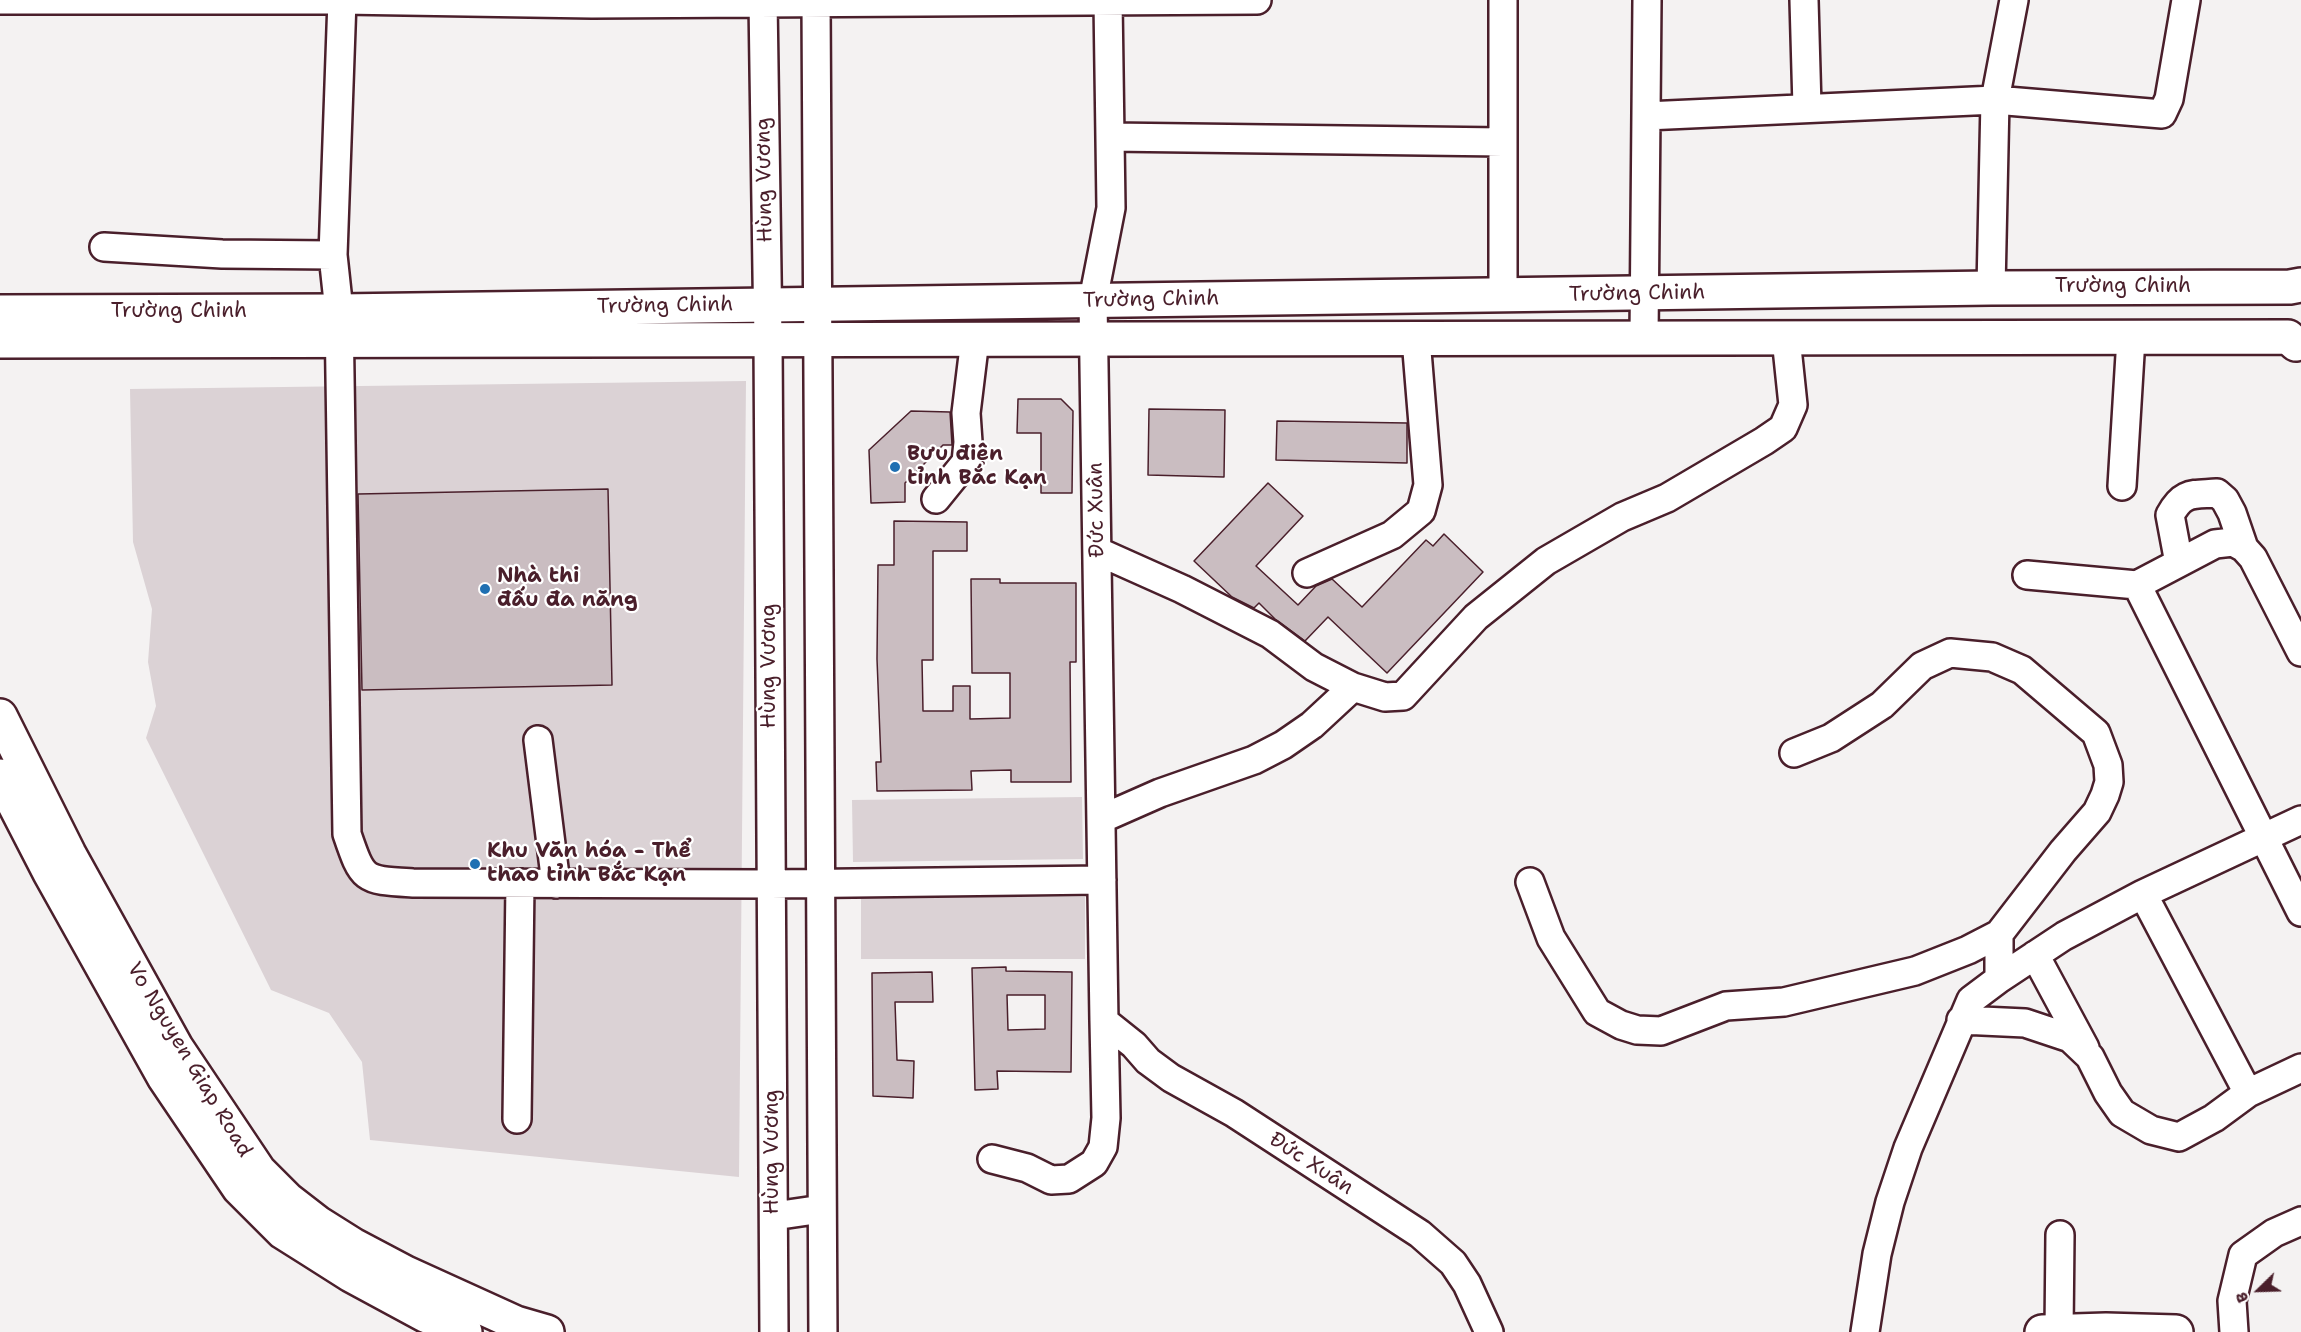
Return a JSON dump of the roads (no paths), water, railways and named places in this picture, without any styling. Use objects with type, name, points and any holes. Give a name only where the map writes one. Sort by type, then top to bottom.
[{"type":"main road","name":"Trường Chinh","points":[[0,341],[767,304],[2301,286]]},
{"type":"main road","points":[[2299,346],[2289,326],[2288,317],[2293,298],[2301,286]]},
{"type":"main road","points":[[1415,297],[1416,339]]},
{"type":"main road","name":"Trường Chinh","points":[[0,312],[768,340],[2288,337],[2299,346]]},
{"type":"main road","name":"Vo Nguyen Giap Road","points":[[0,716],[69,854],[177,1047],[259,1172],[287,1199],[318,1223],[353,1245],[406,1273],[516,1323],[547,1332]]},
{"type":"main road","name":"Vo Nguyen Giap Road","points":[[0,776],[50,873],[164,1077],[239,1188],[262,1214],[283,1232],[351,1275],[425,1315],[465,1332]]},
{"type":"main road","points":[[2043,1332],[2176,1332]]},
{"type":"street","points":[[0,0],[592,2],[1257,0]]},
{"type":"street","points":[[342,0],[333,255],[339,326],[347,834],[358,868],[375,881],[556,884],[820,884],[1102,880]]},
{"type":"street","points":[[1503,0],[1503,296]]},
{"type":"street","points":[[1644,338],[1647,0]]},
{"type":"street","points":[[1804,0],[1807,107]]},
{"type":"street","points":[[1991,288],[1995,100],[2014,0]]},
{"type":"street","points":[[1646,116],[1995,100],[2162,114],[2169,99],[2186,0]]},
{"type":"street","name":"Hùng Vương","points":[[763,1],[768,340],[774,1332]]},
{"type":"street","points":[[816,1],[823,1332]]},
{"type":"street","name":"Đức Xuân","points":[[992,1159],[1027,1168],[1051,1180],[1069,1179],[1094,1163],[1103,1147],[1106,1118],[1093,300],[1111,208],[1108,1]]},
{"type":"street","points":[[1110,137],[1503,142]]},
{"type":"street","points":[[104,247],[222,254],[333,255]]},
{"type":"street","points":[[1097,551],[1182,589],[1270,634],[1314,668],[1353,687],[1385,697],[1403,696],[1476,617],[1546,561],[1622,517],[1667,498],[1783,428],[1793,405],[1786,338]]},
{"type":"street","points":[[2122,486],[2131,338]]},
{"type":"street","points":[[936,499],[966,462],[968,442],[966,413],[975,339]]},
{"type":"street","points":[[1307,573],[1392,536],[1421,511],[1428,484],[1416,339]]},
{"type":"street","points":[[2179,563],[2169,515],[2178,501],[2190,495],[2217,493],[2225,500],[2244,548]]},
{"type":"street","points":[[2027,575],[2137,585],[2215,544],[2233,542],[2244,548],[2253,558],[2301,652]]},
{"type":"street","points":[[2137,585],[2301,912]]},
{"type":"street","points":[[1530,882],[1551,938],[1597,1012],[1637,1030],[1661,1031],[1726,1006],[1784,1002],[1915,971],[1968,950],[1999,934],[2063,851],[2097,812],[2109,782],[2108,765],[2096,733],[2022,670],[1992,657],[1950,653],[1923,666],[1882,705],[1831,738],[1794,753]]},
{"type":"street","points":[[1101,819],[1160,793],[1254,760],[1283,745],[1312,725],[1353,687]]},
{"type":"street","points":[[538,740],[556,884]]},
{"type":"street","points":[[1865,1332],[1877,1254],[1890,1202],[1908,1148],[1971,1000],[2064,936],[2143,894],[2301,820]]},
{"type":"street","points":[[517,1119],[520,883]]},
{"type":"street","points":[[2143,894],[2248,1093]]},
{"type":"street","points":[[1999,934],[1999,979]]},
{"type":"street","points":[[2035,955],[2108,1094],[2122,1113],[2151,1130],[2179,1137],[2214,1118],[2248,1093],[2301,1068]]},
{"type":"street","points":[[1961,1020],[2025,1023],[2070,1038],[2090,1057]]},
{"type":"street","name":"Đức Xuân","points":[[1104,1021],[1134,1046],[1148,1062],[1171,1078],[1234,1113],[1420,1234],[1453,1263],[1467,1284],[1489,1332]]},
{"type":"street","points":[[774,1216],[822,1209]]},
{"type":"street","points":[[2234,1332],[2232,1302],[2243,1255],[2274,1233],[2301,1221]]},
{"type":"street","points":[[2059,1332],[2060,1235]]},
{"type":"place","name":"Bưu điện tỉnh Bắc Kạn","points":[[895,467]]},
{"type":"place","name":"Nhà thi đấu đa năng","points":[[485,589]]},
{"type":"place","name":"Khu Văn hóa - Thể thao tỉnh Bắc Kạn","points":[[475,864]]}]
